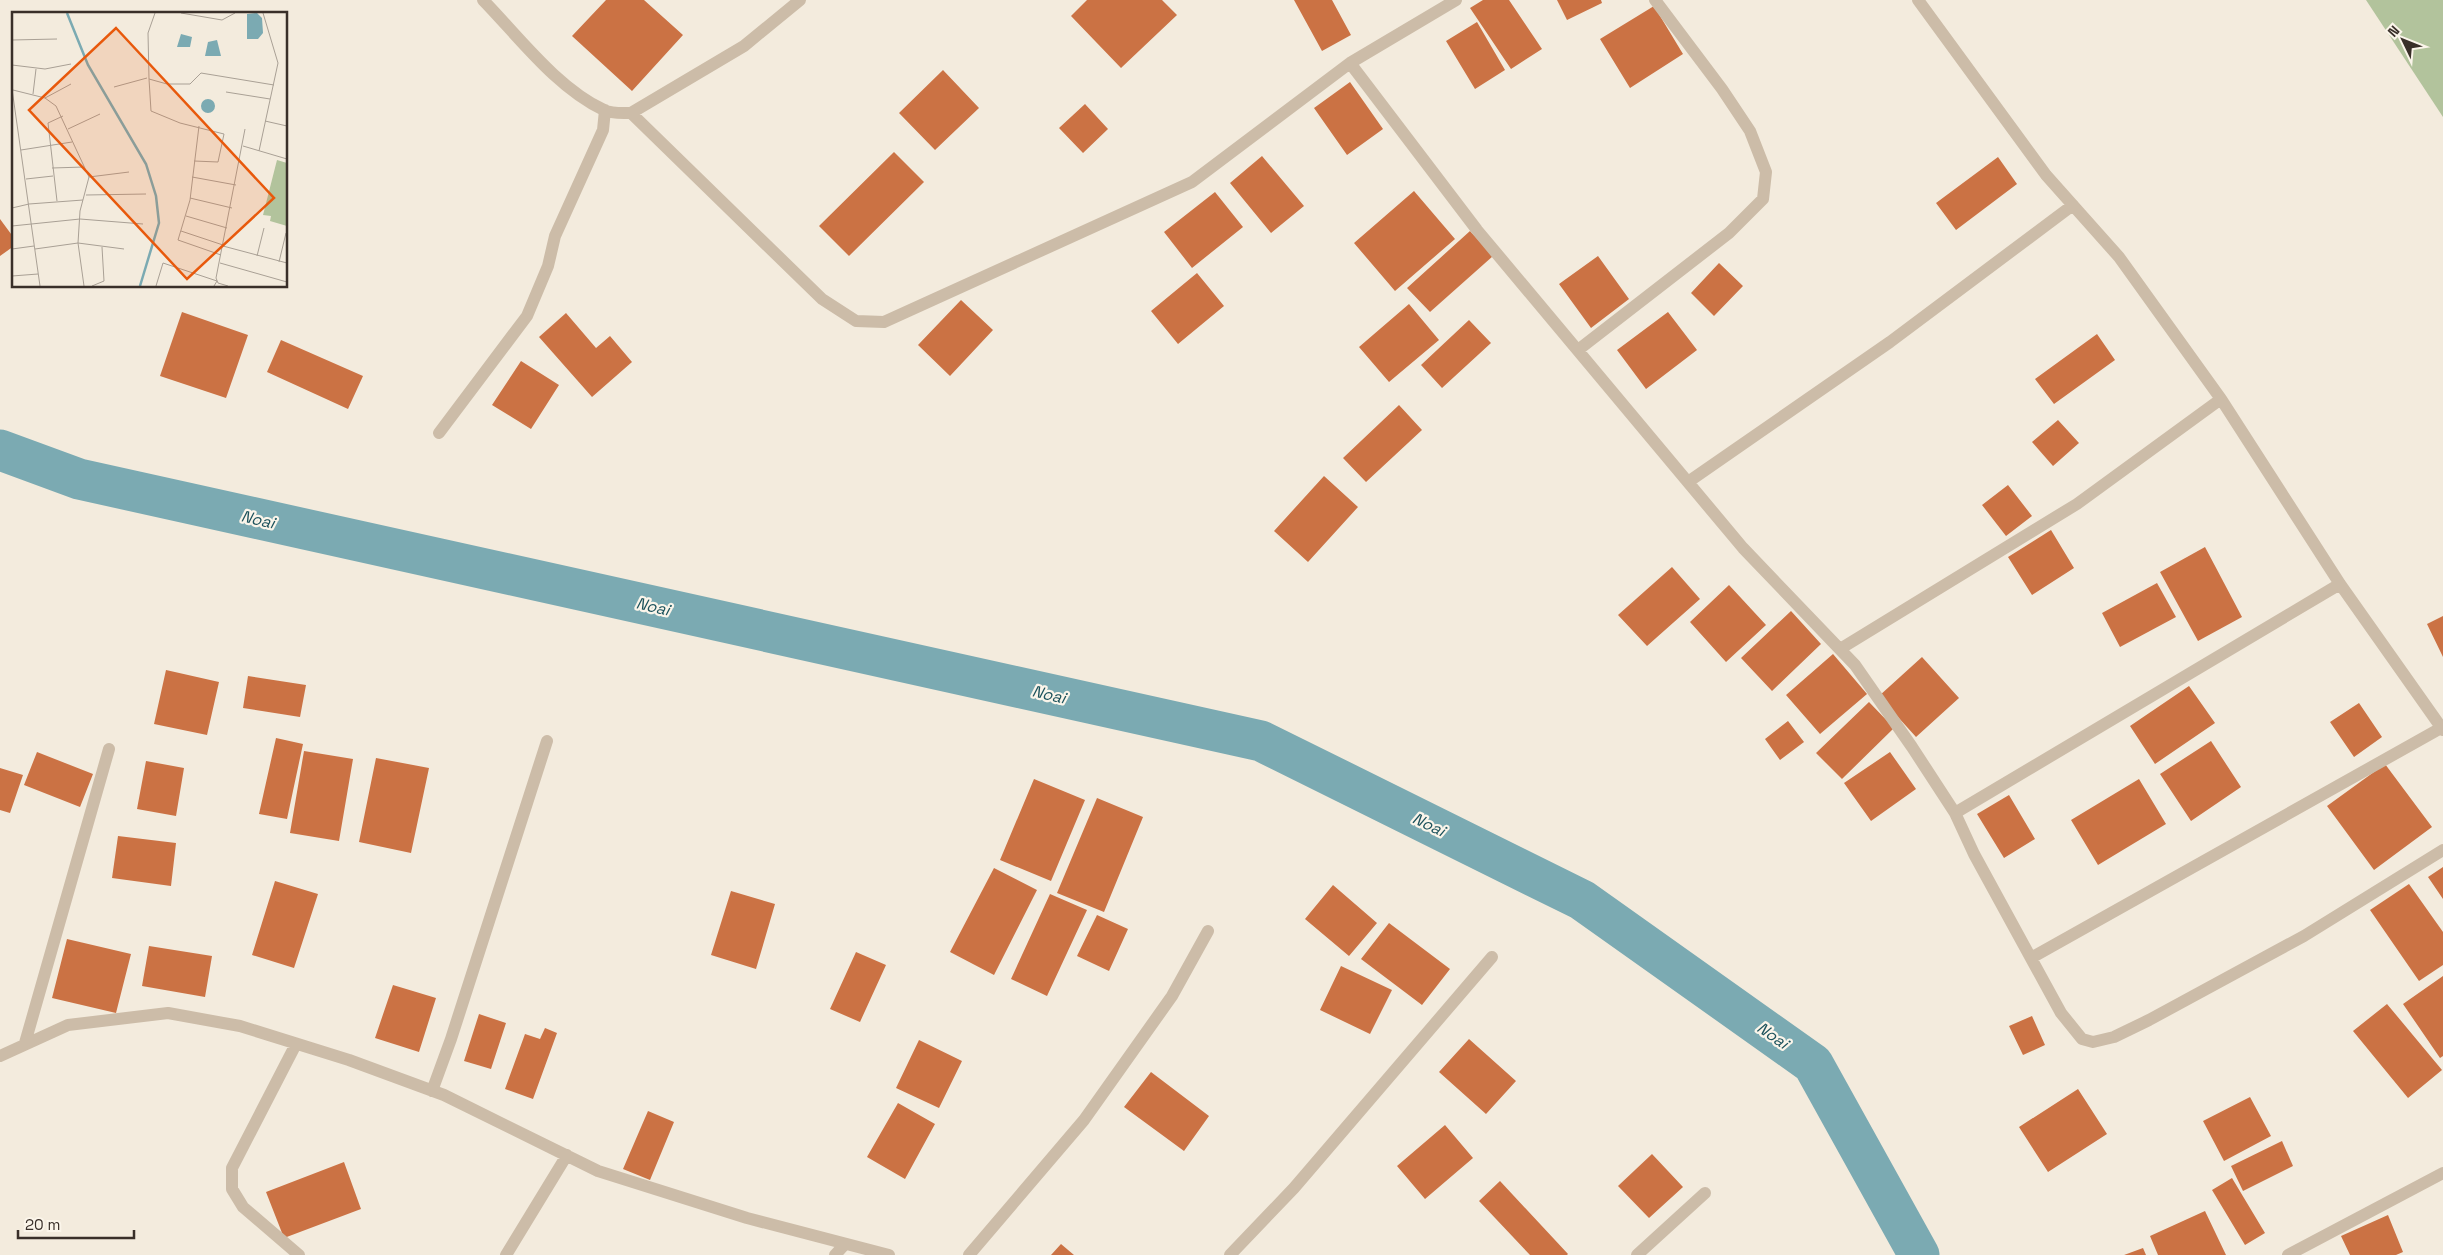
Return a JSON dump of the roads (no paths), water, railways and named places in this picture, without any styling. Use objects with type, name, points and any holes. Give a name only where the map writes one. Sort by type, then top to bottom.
[{"type":"street","points":[[483,0],[564,84],[604,110],[630,112],[744,46],[800,0]]},
{"type":"street","points":[[630,112],[822,299],[856,321],[884,322],[1192,182],[1350,63],[1456,0]]},
{"type":"street","points":[[1578,350],[1729,233],[1763,199],[1766,172],[1750,130],[1655,0]]},
{"type":"street","points":[[1918,0],[2046,174],[2119,257],[2221,399],[2340,584],[2442,729],[2031,958]]},
{"type":"street","points":[[1350,63],[1477,230],[1743,548],[1855,666],[1912,747],[1955,813],[1974,854],[2031,958],[2062,1013],[2082,1039],[2093,1042],[2114,1037],[2304,936],[2443,850]]},
{"type":"street","points":[[439,433],[527,316],[548,266],[555,236],[603,130],[604,110]]},
{"type":"street","points":[[1688,482],[1890,342],[2073,205]]},
{"type":"street","points":[[1840,649],[2077,504],[2221,399]]},
{"type":"street","points":[[1955,813],[2340,584]]},
{"type":"street","points":[[432,1091],[451,1039],[547,741]]},
{"type":"street","points":[[25,1043],[109,750]]},
{"type":"street","points":[[969,1255],[1084,1120],[1172,996],[1208,931]]},
{"type":"street","points":[[1230,1255],[1294,1188],[1492,957]]},
{"type":"street","points":[[0,1056],[68,1025],[168,1013],[240,1026],[432,1091],[598,1171],[747,1218],[889,1255]]},
{"type":"street","points":[[296,1044],[232,1168],[232,1189],[243,1207],[299,1255]]},
{"type":"street","points":[[506,1255],[567,1155]]},
{"type":"street","points":[[2288,1255],[2443,1173]]},
{"type":"street","points":[[1637,1255],[1706,1193]]},
{"type":"street","points":[[835,1255],[845,1244]]},
{"type":"waterway","name":"Noai","points":[[0,450],[79,479],[1261,741],[1582,900],[1813,1064],[1919,1255]]}]
